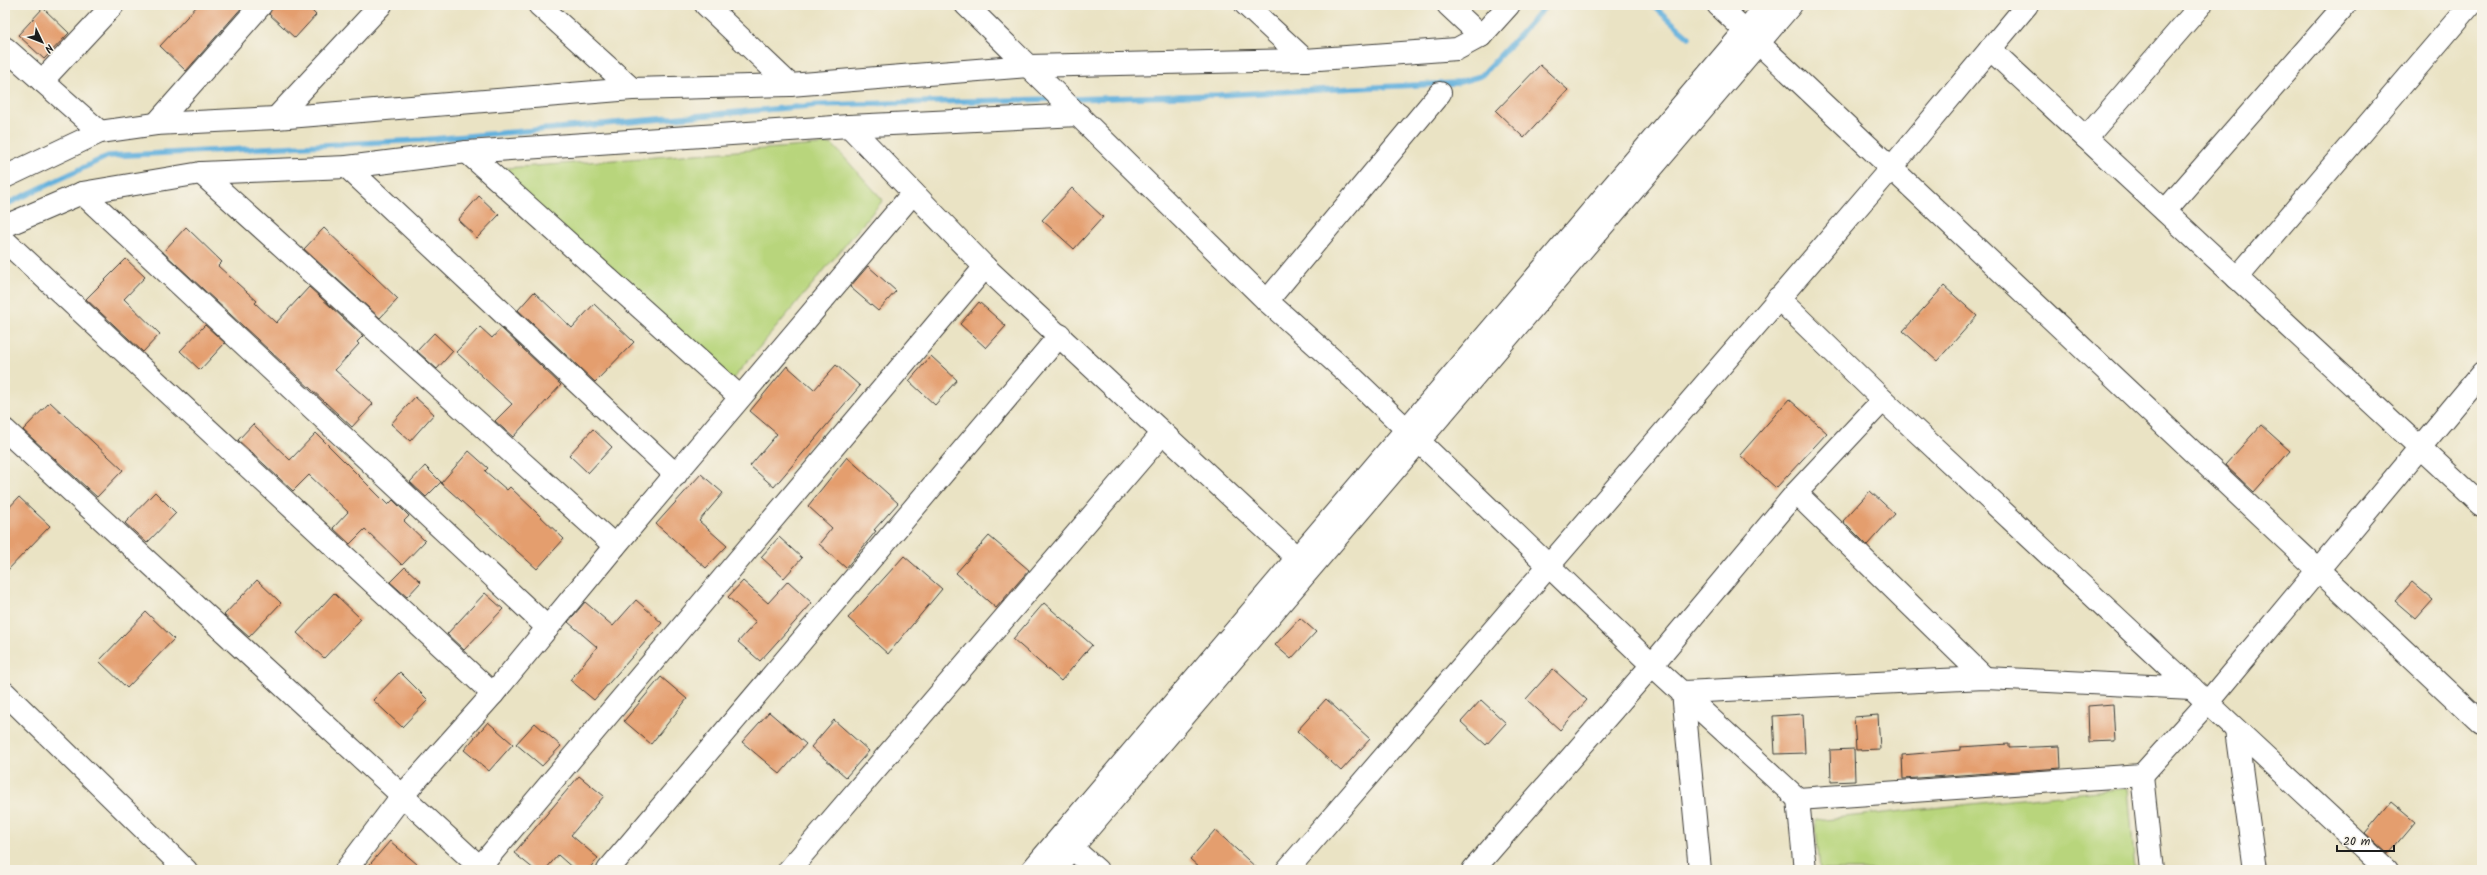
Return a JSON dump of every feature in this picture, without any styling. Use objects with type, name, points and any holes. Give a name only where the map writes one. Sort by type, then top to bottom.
[{"type":"street","points":[[42,82],[113,5]]},
{"type":"street","points":[[156,124],[261,5]]},
{"type":"street","points":[[276,118],[381,5]]},
{"type":"street","points":[[539,5],[632,89]]},
{"type":"street","points":[[706,5],[790,85]]},
{"type":"street","points":[[966,5],[1267,301],[1413,435],[1549,564],[1652,665],[1798,799],[1805,870]]},
{"type":"street","points":[[1246,5],[1305,60]]},
{"type":"street","points":[[1448,5],[1481,36]]},
{"type":"street","points":[[5,177],[100,132],[156,124],[276,118],[632,89],[790,85],[1028,66],[1305,60],[1457,49],[1481,36],[1509,5]]},
{"type":"street","points":[[1718,5],[1892,167],[2317,570],[2482,724]]},
{"type":"street","points":[[1752,37],[1767,5]]},
{"type":"street","points":[[1053,870],[1413,435],[1752,37],[1791,5]]},
{"type":"street","points":[[1287,870],[1892,167],[2027,5]]},
{"type":"street","points":[[2086,138],[2201,5]]},
{"type":"street","points":[[2165,211],[2345,5]]},
{"type":"street","points":[[2237,278],[2470,5]]},
{"type":"street","points":[[5,48],[100,132]]},
{"type":"street","points":[[1990,49],[2482,505]]},
{"type":"street","points":[[1267,301],[1440,92]]},
{"type":"street","points":[[5,226],[82,193],[201,173],[346,168],[467,152],[849,126],[1079,115]]},
{"type":"street","points":[[849,126],[985,267],[1060,335],[1162,434],[1297,558]]},
{"type":"street","points":[[467,152],[740,397]]},
{"type":"street","points":[[346,168],[676,475]]},
{"type":"street","points":[[201,173],[615,546]]},
{"type":"street","points":[[82,193],[548,628]]},
{"type":"street","points":[[346,870],[402,796],[493,694],[615,546],[913,193]]},
{"type":"street","points":[[5,240],[493,694]]},
{"type":"street","points":[[5,430],[482,868],[985,267]]},
{"type":"street","points":[[1778,298],[1883,400],[2387,870]]},
{"type":"street","points":[[608,870],[1060,335]]},
{"type":"street","points":[[1798,799],[2142,775],[2208,703],[2482,373]]},
{"type":"street","points":[[1473,870],[1652,665],[1796,492],[1883,400]]},
{"type":"street","points":[[790,870],[1162,434]]},
{"type":"street","points":[[1032,870],[1297,558],[1413,435]]},
{"type":"street","points":[[1796,492],[1985,678]]},
{"type":"street","points":[[1683,692],[1985,678],[2192,688]]},
{"type":"street","points":[[1683,692],[1700,870]]},
{"type":"street","points":[[5,693],[185,870]]},
{"type":"street","points":[[2236,730],[2255,870]]},
{"type":"street","points":[[2142,775],[2152,870]]},
{"type":"street","points":[[1072,848],[1097,870]]},
{"type":"green space","points":[[832,144],[883,200],[732,380],[493,169]]},
{"type":"green space","points":[[2128,788],[2135,870],[1820,870],[1815,820]]},
{"type":"building","points":[[198,5],[244,5],[186,71],[160,46]]},
{"type":"building","points":[[273,5],[306,5],[316,15],[295,38],[269,14]]},
{"type":"building","points":[[43,8],[69,33],[44,59],[18,35]]},
{"type":"building","points":[[1540,65],[1568,90],[1524,138],[1496,111]]},
{"type":"building","points":[[1072,188],[1103,217],[1074,249],[1042,220]]},
{"type":"building","points":[[479,196],[499,215],[477,238],[458,220]]},
{"type":"building","points":[[186,227],[222,262],[218,266],[257,301],[255,303],[276,323],[309,287],[363,336],[357,342],[359,344],[335,370],[373,404],[352,427],[163,252]]},
{"type":"building","points":[[324,228],[398,299],[380,318],[304,249]]},
{"type":"building","points":[[126,259],[145,277],[124,299],[160,334],[143,352],[86,299]]},
{"type":"building","points":[[868,266],[896,291],[878,311],[850,287]]},
{"type":"building","points":[[1944,286],[1977,316],[1937,361],[1903,331]]},
{"type":"building","points":[[534,292],[572,328],[594,304],[634,342],[595,382],[518,310]]},
{"type":"building","points":[[979,302],[1006,326],[986,348],[960,324]]},
{"type":"building","points":[[205,325],[225,343],[200,370],[180,351]]},
{"type":"building","points":[[480,327],[492,338],[501,328],[561,385],[513,437],[495,421],[512,404],[456,352]]},
{"type":"building","points":[[434,333],[453,351],[437,369],[417,351]]},
{"type":"building","points":[[931,356],[957,380],[935,405],[909,381]]},
{"type":"building","points":[[836,365],[860,386],[774,487],[750,466],[777,434],[750,411],[787,366],[814,390]]},
{"type":"building","points":[[415,397],[434,414],[410,441],[391,424]]},
{"type":"building","points":[[1789,399],[1827,433],[1776,488],[1740,455]]},
{"type":"building","points":[[50,402],[123,470],[97,497],[23,430]]},
{"type":"building","points":[[253,424],[290,460],[316,433],[388,505],[393,500],[409,516],[404,521],[425,541],[402,565],[365,529],[350,544],[333,528],[348,512],[309,475],[293,491],[238,440]]},
{"type":"building","points":[[2261,425],[2290,451],[2254,492],[2225,465]]},
{"type":"building","points":[[593,429],[612,447],[588,473],[569,455]]},
{"type":"building","points":[[469,451],[488,468],[485,471],[507,490],[510,487],[564,539],[537,569],[441,483]]},
{"type":"building","points":[[847,457],[898,503],[874,530],[876,531],[846,568],[819,544],[832,528],[808,506]]},
{"type":"building","points":[[425,466],[441,482],[426,497],[410,482]]},
{"type":"building","points":[[701,474],[723,493],[699,521],[727,546],[706,568],[656,524]]},
{"type":"building","points":[[1870,491],[1895,514],[1867,545],[1843,521]]},
{"type":"building","points":[[155,492],[176,513],[147,543],[125,523]]},
{"type":"building","points":[[19,497],[50,526],[5,573],[5,512]]},
{"type":"building","points":[[989,536],[1029,570],[996,608],[956,573]]},
{"type":"building","points":[[779,537],[802,558],[784,578],[761,557]]},
{"type":"building","points":[[904,556],[942,589],[888,654],[848,618]]},
{"type":"building","points":[[405,567],[421,582],[407,597],[390,582]]},
{"type":"building","points":[[257,580],[281,603],[249,637],[224,615]]},
{"type":"building","points":[[743,581],[768,603],[788,581],[812,603],[760,661],[738,642],[756,622],[728,597]]},
{"type":"building","points":[[2412,582],[2433,600],[2416,619],[2395,601]]},
{"type":"building","points":[[334,593],[361,619],[324,658],[297,633]]},
{"type":"building","points":[[485,593],[503,609],[464,650],[447,634]]},
{"type":"building","points":[[636,600],[662,623],[594,700],[570,680],[597,647],[568,622],[585,602],[613,626]]},
{"type":"building","points":[[1044,603],[1092,645],[1061,681],[1013,639]]},
{"type":"building","points":[[146,612],[174,639],[127,688],[99,661]]},
{"type":"building","points":[[1300,618],[1316,632],[1291,659],[1275,645]]},
{"type":"building","points":[[1553,669],[1587,700],[1560,730],[1526,699]]},
{"type":"building","points":[[400,672],[428,700],[402,727],[373,700]]},
{"type":"building","points":[[661,677],[687,699],[651,744],[624,721]]},
{"type":"building","points":[[1326,699],[1370,739],[1341,771],[1297,731]]},
{"type":"building","points":[[1481,700],[1506,723],[1486,745],[1461,722]]},
{"type":"building","points":[[2113,704],[2115,741],[2089,742],[2088,706]]},
{"type":"building","points":[[769,712],[806,744],[780,774],[742,742]]},
{"type":"building","points":[[1803,714],[1805,753],[1775,754],[1773,716]]},
{"type":"building","points":[[1878,715],[1880,749],[1856,750],[1854,717]]},
{"type":"building","points":[[834,720],[869,751],[846,777],[811,747]]},
{"type":"building","points":[[488,722],[513,744],[489,771],[464,750]]},
{"type":"building","points":[[535,723],[561,746],[542,766],[516,744]]},
{"type":"building","points":[[2009,744],[2009,748],[2060,746],[2061,768],[1903,779],[1902,755],[1960,750],[1960,747]]},
{"type":"building","points":[[1854,749],[1855,781],[1831,782],[1830,750]]},
{"type":"building","points":[[579,776],[604,796],[571,835],[598,858],[588,870],[575,870],[558,855],[545,870],[535,870],[514,853]]},
{"type":"building","points":[[2391,802],[2415,822],[2388,854],[2365,833]]},
{"type":"building","points":[[1215,830],[1259,870],[1202,870],[1190,859]]},
{"type":"building","points":[[390,841],[424,870],[365,870]]},
{"type":"waterway","points":[[1069,99],[1219,95],[1456,83],[1481,76],[1547,5]]},
{"type":"waterway","points":[[1652,5],[1689,37]]},
{"type":"waterway","points":[[5,205],[108,156],[422,140],[819,105],[1053,99]]}]
